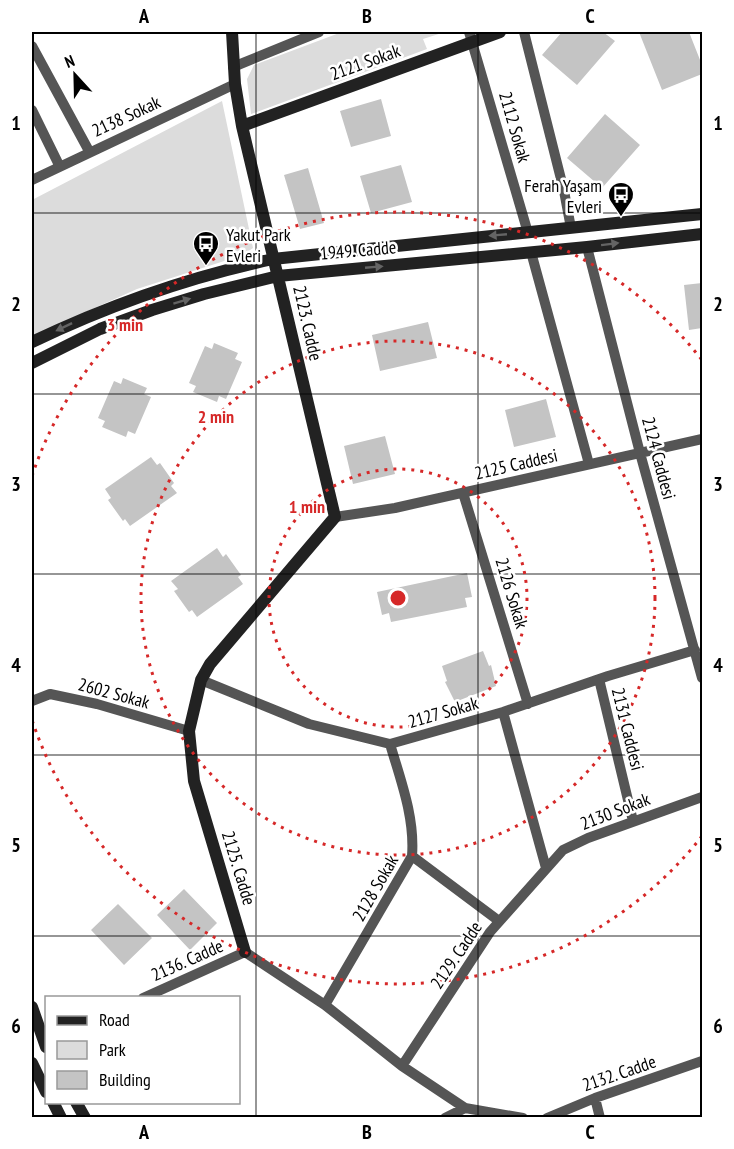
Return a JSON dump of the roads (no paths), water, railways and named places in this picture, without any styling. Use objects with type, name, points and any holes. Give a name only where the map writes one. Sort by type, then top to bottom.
[{"type":"street","name":"2123. Cadde","points":[[232,32],[233,67],[242,126],[335,517]]},
{"type":"street","points":[[233,67],[319,32]]},
{"type":"street","name":"2121 Sokak","points":[[242,126],[472,37],[500,32]]},
{"type":"street","points":[[524,32],[564,191],[570,228]]},
{"type":"street","name":"2112 Sokak","points":[[472,37],[528,232]]},
{"type":"street","points":[[32,46],[89,151]]},
{"type":"street","name":"2138 Sokak","points":[[32,180],[59,165],[235,84]]},
{"type":"street","points":[[32,110],[59,165]]},
{"type":"street","name":"1949. Cadde","points":[[32,342],[83,317],[135,298],[237,267],[273,259],[702,214]]},
{"type":"street","name":"1949. Cadde","points":[[32,363],[100,329],[152,310],[204,294],[278,276],[702,234]]},
{"type":"street","name":"2124 Caddesi","points":[[587,247],[640,453],[702,678]]},
{"type":"street","points":[[531,252],[589,464]]},
{"type":"street","name":"2125 Caddesi","points":[[335,517],[394,508],[702,440]]},
{"type":"street","name":"2126 Sokak","points":[[463,493],[528,704]]},
{"type":"street","name":"2125. Cadde","points":[[245,952],[194,780],[189,731],[201,680],[218,652],[335,517]]},
{"type":"street","name":"2127 Sokak","points":[[201,680],[309,724],[390,744],[528,704],[598,679],[695,650]]},
{"type":"street","name":"2131 Caddesi","points":[[598,679],[633,821]]},
{"type":"street","name":"2602 Sokak","points":[[32,701],[50,694],[98,704],[189,731]]},
{"type":"street","points":[[502,712],[546,868]]},
{"type":"street","name":"2128 Sokak","points":[[325,1005],[412,856],[414,836],[405,794],[390,744]]},
{"type":"street","name":"2130 Sokak","points":[[546,868],[563,850],[588,838],[702,797]]},
{"type":"street","points":[[412,856],[499,921]]},
{"type":"street","name":"2129. Cadde","points":[[402,1066],[499,921],[546,868]]},
{"type":"street","points":[[245,952],[325,1005],[402,1066],[465,1108],[523,1118]]},
{"type":"street","name":"2136. Cadde","points":[[147,996],[245,952]]},
{"type":"street","points":[[32,1007],[45,1040]]},
{"type":"street","name":"2132. Cadde","points":[[547,1118],[595,1098],[702,1061]]},
{"type":"street","points":[[32,1063],[45,1090]]},
{"type":"street","points":[[595,1098],[600,1118]]},
{"type":"street","points":[[53,1104],[62,1118]]},
{"type":"street","points":[[77,1104],[85,1118]]},
{"type":"street","points":[[444,1118],[465,1108]]},
{"type":"place","name":"Ferah Yaşam Evleri","points":[[621,218]]},
{"type":"place","name":"Yakut Park Evleri","points":[[206,267]]}]
